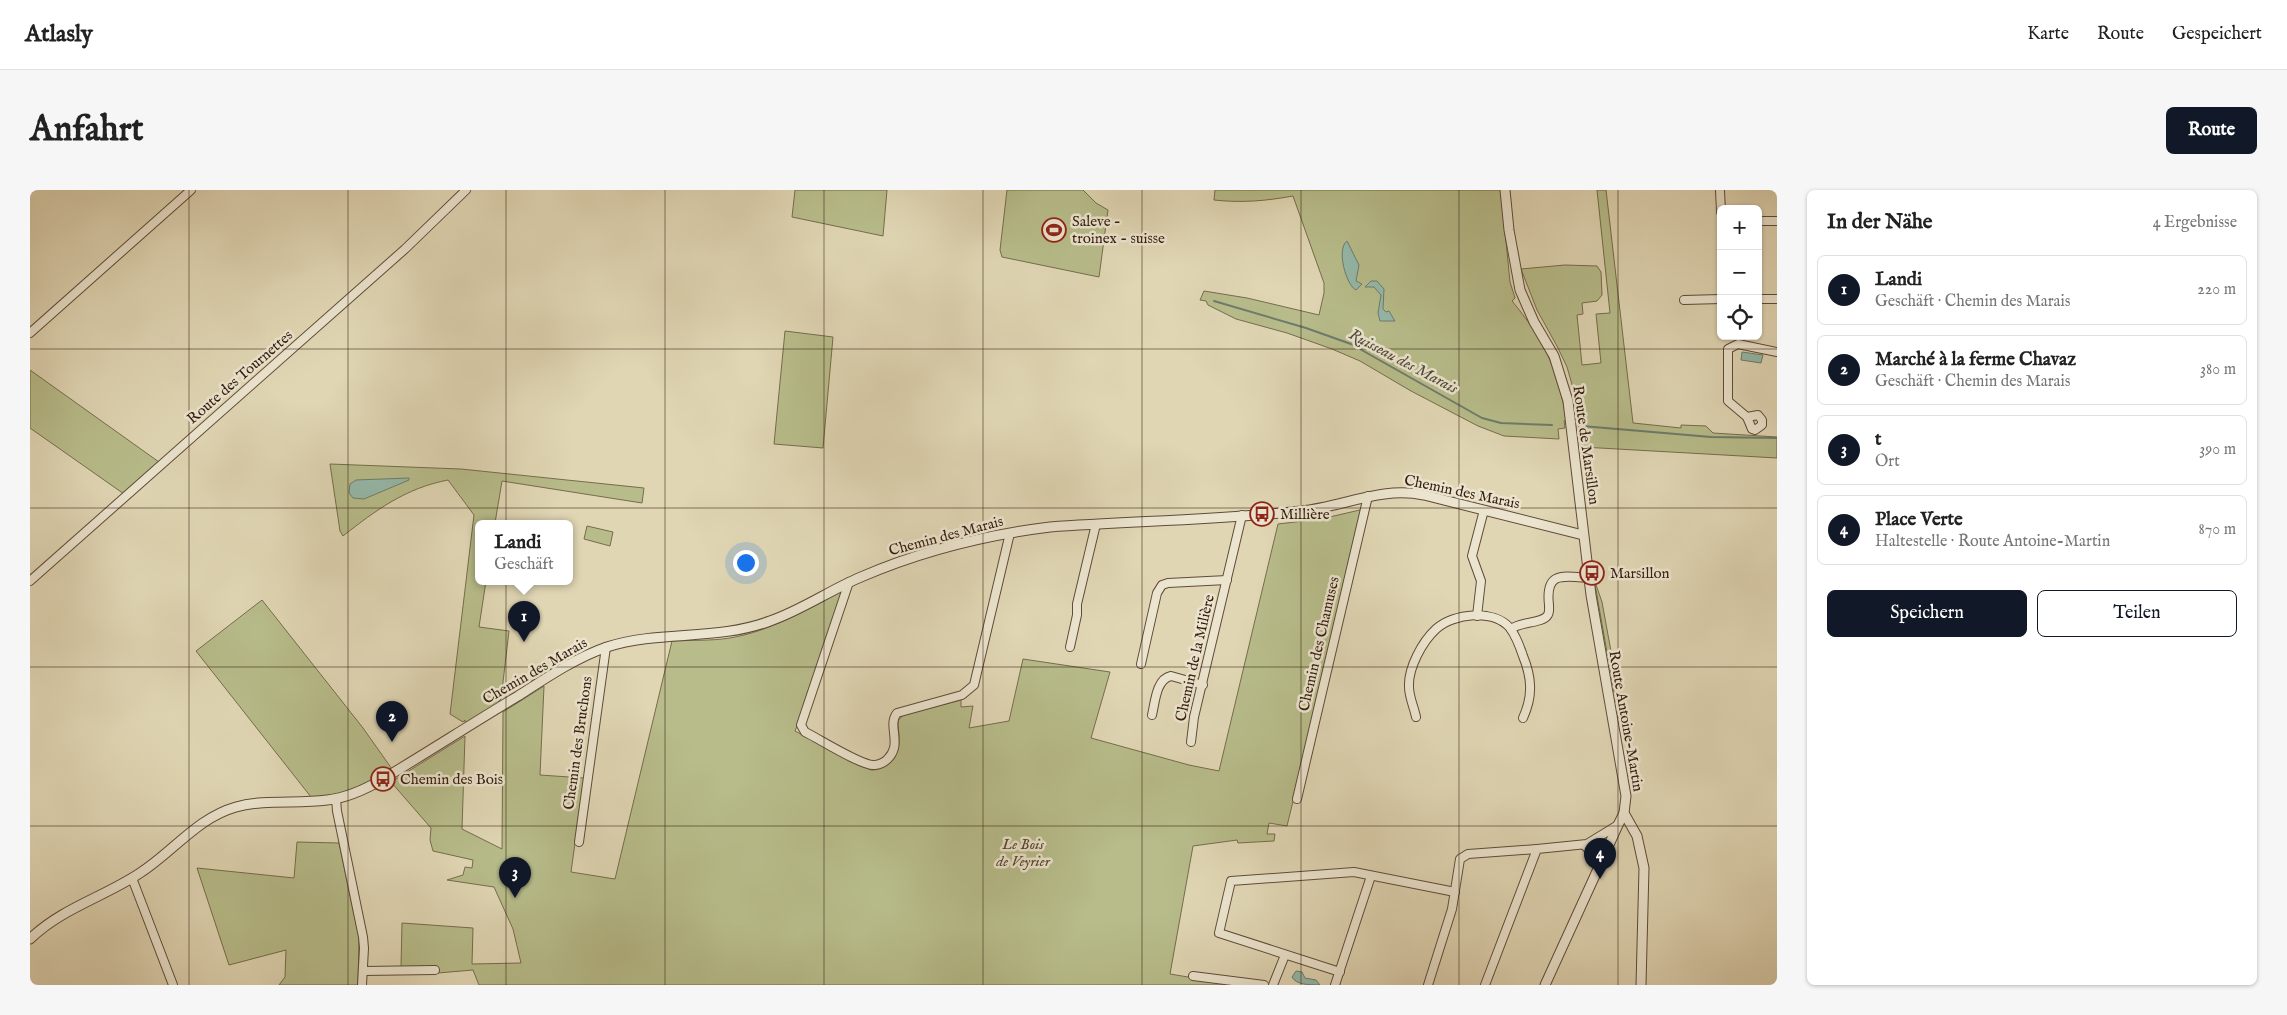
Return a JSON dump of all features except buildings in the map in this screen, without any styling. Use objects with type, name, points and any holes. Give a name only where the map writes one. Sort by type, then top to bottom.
[{"type":"street","points":[[30,333],[191,190]]},
{"type":"street","name":"Route des Tournettes","points":[[30,581],[398,255],[466,190]]},
{"type":"street","name":"Route de Marsillon","points":[[1505,190],[1508,230],[1520,290],[1534,322],[1554,356],[1568,400],[1583,535]]},
{"type":"street","points":[[1720,190],[1721,205]]},
{"type":"street","points":[[1762,221],[1777,221]]},
{"type":"street","points":[[1684,300],[1717,299]]},
{"type":"street","points":[[1762,299],[1777,299]]},
{"type":"street","points":[[1747,417],[1728,401],[1728,349],[1738,344],[1777,352]]},
{"type":"street","name":"Chemin des Marais","points":[[30,939],[66,912],[132,878],[153,864],[206,820],[230,808],[249,804],[318,801],[358,791],[383,779],[581,657],[606,647],[646,638],[713,634],[747,628],[781,617],[850,582],[925,553],[1010,533],[1096,524],[1308,510],[1385,492],[1408,492],[1583,535]]},
{"type":"street","name":"Chemin des Chamuses","points":[[1297,799],[1368,496]]},
{"type":"street","points":[[1478,616],[1482,581],[1472,556],[1484,510]]},
{"type":"street","name":"Chemin de la Milière","points":[[1190,742],[1194,717],[1242,515]]},
{"type":"street","points":[[1070,647],[1077,615],[1077,604],[1096,524]]},
{"type":"street","points":[[850,582],[819,677],[802,721],[805,732],[846,754],[877,765],[890,758],[894,749],[894,720],[898,713],[967,696],[976,680],[1010,533]]},
{"type":"street","name":"Route Antoine-Martin","points":[[1545,985],[1624,813],[1626,791],[1583,535]]},
{"type":"street","points":[[1511,629],[1520,624],[1543,620],[1548,616],[1548,589],[1554,579],[1562,577],[1589,578]]},
{"type":"street","name":"Chemin de la Milière","points":[[1141,664],[1157,593],[1162,585],[1168,583],[1227,580]]},
{"type":"street","points":[[1416,717],[1409,683],[1414,663],[1422,648],[1440,626],[1457,619],[1478,616],[1500,621],[1511,629],[1528,668],[1531,682],[1531,696],[1523,718]]},
{"type":"street","name":"Chemin des Bruchons","points":[[579,842],[606,647]]},
{"type":"street","points":[[1152,715],[1159,685],[1166,677],[1203,685]]},
{"type":"street","points":[[336,798],[336,811],[363,937],[362,985]]},
{"type":"street","points":[[1624,813],[1637,836],[1644,868],[1642,985]]},
{"type":"street","points":[[1428,985],[1443,940],[1455,892],[1459,862],[1464,855],[1584,845],[1618,825]]},
{"type":"street","points":[[1584,845],[1602,863]]},
{"type":"street","points":[[1486,985],[1537,849]]},
{"type":"street","points":[[1340,972],[1219,933],[1231,881],[1348,872],[1455,892]]},
{"type":"street","points":[[1335,985],[1371,876]]},
{"type":"street","points":[[132,878],[172,985]]},
{"type":"street","points":[[1273,985],[1285,955]]},
{"type":"street","points":[[363,971],[435,970]]},
{"type":"street","points":[[1193,976],[1264,985]]},
{"type":"green space","points":[[795,190],[887,190],[883,236],[792,217]]},
{"type":"green space","name":"Saleve - troinex - suisse","points":[[1007,190],[1083,190],[1096,203],[1108,210],[1099,277],[1002,257],[1000,250]]},
{"type":"green space","points":[[1215,190],[1501,190],[1510,282],[1515,298],[1512,301],[1533,328],[1554,370],[1566,419],[1564,421],[1565,428],[1558,429],[1559,439],[1504,436],[1478,426],[1411,391],[1360,361],[1287,333],[1236,319],[1208,305],[1206,301],[1200,300],[1204,291],[1247,298],[1319,315],[1324,293],[1324,283],[1293,196],[1253,201],[1224,201],[1214,200]]},
{"type":"green space","points":[[1597,190],[1606,190],[1633,423],[1681,428],[1681,425],[1706,426],[1713,433],[1777,437],[1777,458],[1582,447],[1573,388],[1567,367],[1537,310],[1521,269],[1565,265],[1597,266],[1601,272],[1602,295],[1597,301],[1582,303],[1583,314],[1577,315],[1582,365],[1601,363],[1596,314],[1610,313]]},
{"type":"green space","points":[[785,331],[833,337],[823,448],[774,444]]},
{"type":"green space","points":[[30,370],[159,462],[124,494],[30,428]]},
{"type":"green space","points":[[330,464],[461,469],[644,488],[642,503],[502,481],[496,520],[475,520],[475,585],[485,585],[479,627],[509,631],[501,699],[496,705],[465,723],[465,720],[463,722],[450,714],[474,515],[448,480],[405,494],[367,517],[343,536],[340,531]]},
{"type":"green space","name":"Le Bois de Veyrier","points":[[1364,509],[1287,826],[1269,823],[1267,834],[1275,834],[1274,841],[1238,843],[1237,840],[1193,846],[1170,974],[1236,985],[479,985],[473,970],[438,973],[438,967],[401,967],[402,923],[473,928],[472,964],[521,963],[513,929],[494,887],[447,880],[463,875],[465,867],[472,868],[473,860],[433,851],[430,840],[431,828],[391,782],[465,736],[462,829],[502,849],[503,712],[544,686],[540,775],[584,778],[571,872],[615,879],[672,641],[716,640],[745,635],[774,625],[841,592],[842,601],[817,676],[795,731],[871,770],[884,766],[895,754],[899,745],[898,721],[903,715],[961,700],[961,707],[973,706],[969,728],[1009,721],[1023,659],[1110,672],[1091,738],[1189,765],[1219,771],[1278,524],[1321,519]]},
{"type":"green space","points":[[587,526],[613,532],[610,546],[584,539]]},
{"type":"green space","points":[[1594,579],[1602,602],[1619,695],[1616,703]]},
{"type":"green space","points":[[262,600],[363,728],[392,769],[353,789],[333,795],[311,797],[196,651]]},
{"type":"green space","points":[[297,842],[339,843],[359,937],[358,985],[279,985],[285,977],[286,950],[229,965],[197,868],[294,878]]},
{"type":"shaded area","points":[[1347,241],[1359,265],[1356,281],[1362,284],[1356,290],[1349,281],[1342,259],[1342,251]]},
{"type":"shaded area","points":[[1371,281],[1377,281],[1384,289],[1383,309],[1386,312],[1389,311],[1395,321],[1380,321],[1378,313],[1381,295],[1374,287],[1365,287]]},
{"type":"shaded area","points":[[1742,352],[1763,355],[1761,363],[1741,360]]},
{"type":"shaded area","points":[[409,478],[409,480],[364,499],[353,498],[349,493],[350,484],[356,480]]},
{"type":"shaded area","points":[[1296,971],[1302,972],[1305,978],[1316,980],[1320,985],[1297,982],[1292,977]]},
{"type":"waterway","name":"Ruisseau des Marais","points":[[1214,301],[1306,328],[1351,344],[1482,418],[1501,423],[1552,425]]},
{"type":"waterway","name":"Ruisseau des Marais","points":[[1582,426],[1711,437],[1777,438]]},
{"type":"place","name":"Saleve - troinex - suisse","points":[[1054,230]]},
{"type":"place","name":"Millière","points":[[1262,514]]},
{"type":"place","name":"Marsillon","points":[[1592,573]]},
{"type":"place","name":"Landi","points":[[524,642]]},
{"type":"place","name":"Marché à la ferme Chavaz","points":[[392,742]]},
{"type":"place","name":"Chemin des Bois","points":[[383,779]]},
{"type":"place","name":"Place Verte","points":[[1600,879]]},
{"type":"place","name":"t","points":[[515,898]]}]
